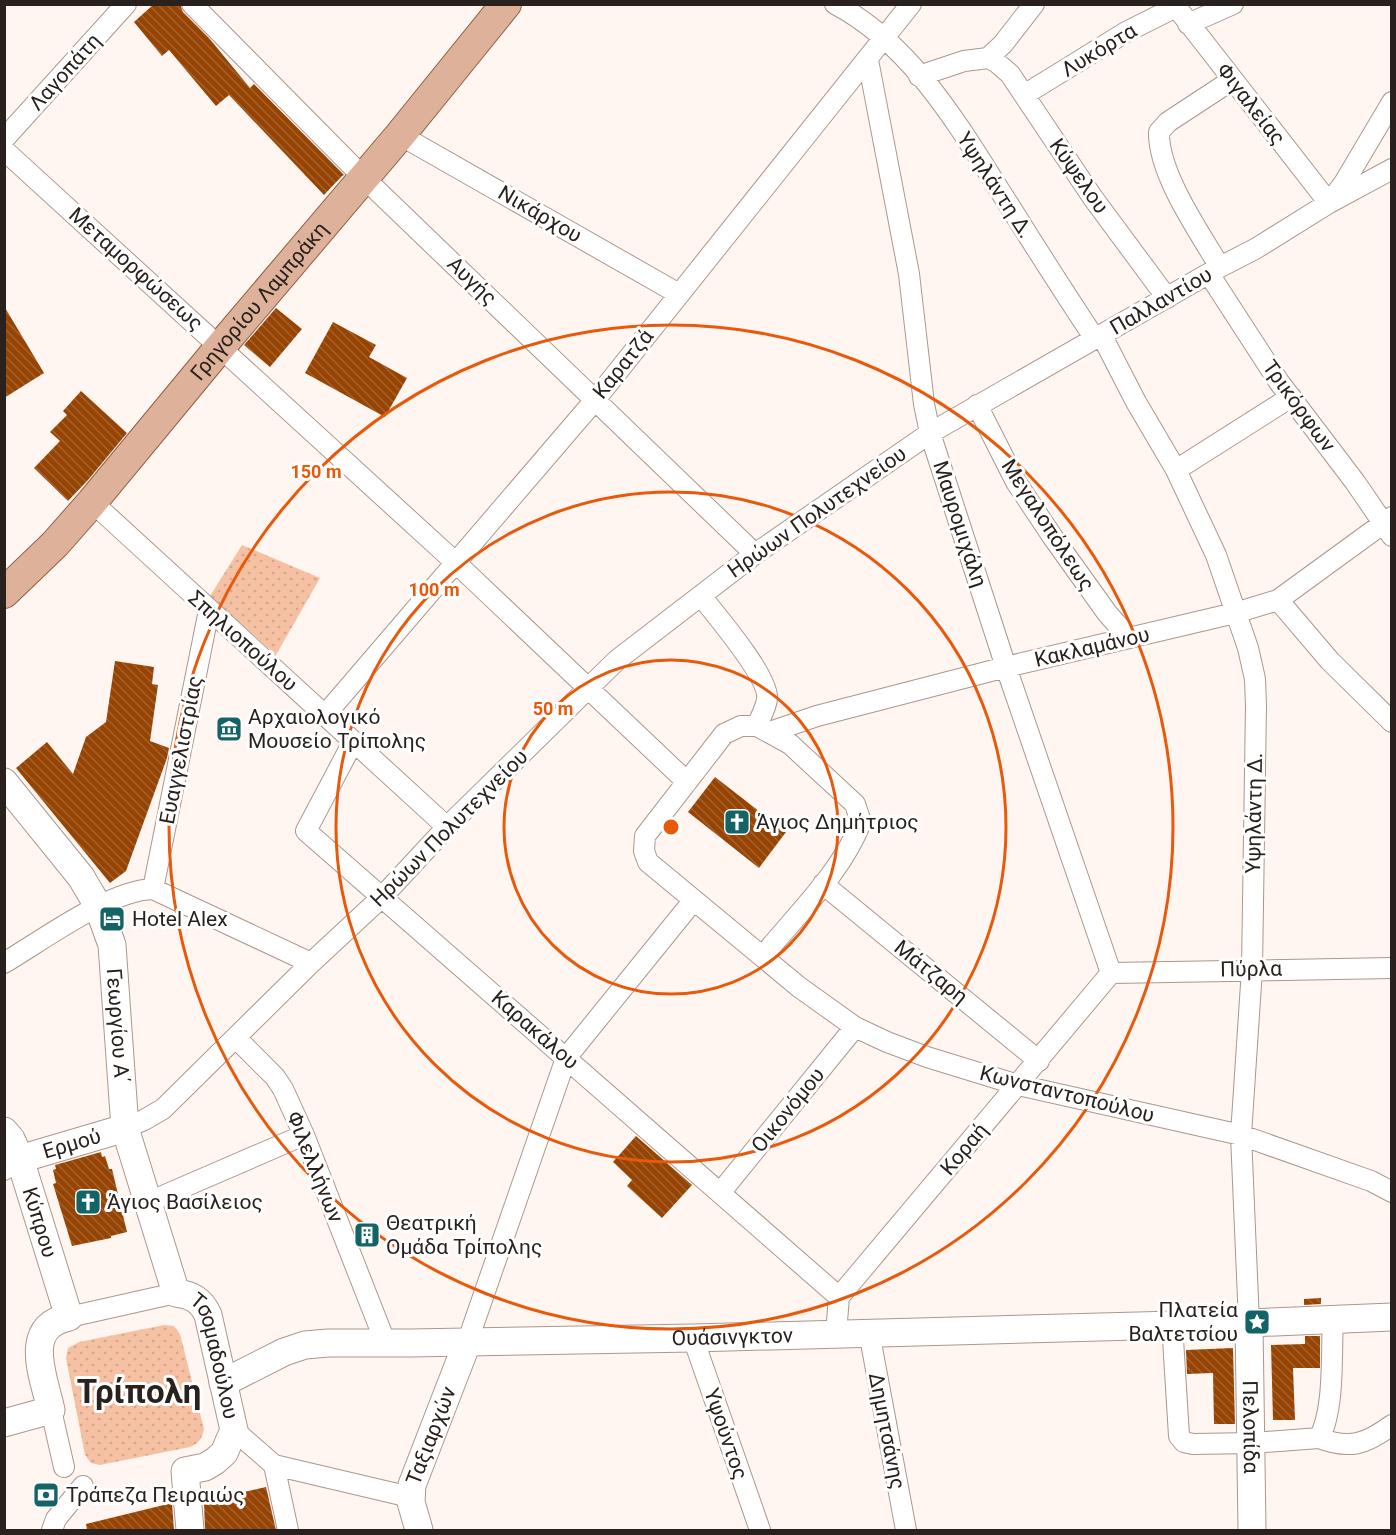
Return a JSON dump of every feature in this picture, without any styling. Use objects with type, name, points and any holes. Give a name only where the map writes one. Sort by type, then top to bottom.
[{"type":"main road","name":"Γρηγορίου Λαμπράκη","points":[[5,592],[54,544],[92,502],[400,135],[506,4]]},
{"type":"main road","name":"Γεωργίου Α΄","points":[[4,782],[81,877],[98,906],[112,945],[125,1128],[176,1293]]},
{"type":"main road","name":"Ερμού","points":[[12,1164],[125,1128]]},
{"type":"main road","name":"Κύπρου","points":[[4,1131],[11,1139],[12,1164],[69,1317]]},
{"type":"main road","name":"Τσομαδούλου","points":[[176,1293],[195,1298],[203,1305],[208,1315],[234,1430],[224,1453],[215,1461],[205,1467],[185,1471],[190,1530]]},
{"type":"main road","name":"Τσομαδούλου","points":[[51,1410],[38,1353],[39,1342],[49,1324],[69,1317]]},
{"type":"main road","name":"Ουάσινγκτον","points":[[224,1383],[284,1352],[305,1345],[327,1343],[386,1344],[693,1338],[1392,1317]]},
{"type":"main road","name":"Πελοπίδα","points":[[1249,1323],[1252,1530]]},
{"type":"main road","name":"Ταξιαρχών","points":[[419,1530],[410,1497],[415,1475],[467,1342]]},
{"type":"main road","points":[[4,1423],[51,1410]]},
{"type":"street","name":"Λαγοπάτη","points":[[4,139],[126,4]]},
{"type":"street","name":"Αυγής","points":[[192,4],[364,178],[756,554]]},
{"type":"street","name":"Καρατζά","points":[[325,715],[595,399],[911,4]]},
{"type":"street","points":[[920,76],[964,61],[987,58],[1003,44],[1034,4]]},
{"type":"street","points":[[1188,24],[1233,4]]},
{"type":"street","name":"Φιγαλείας","points":[[1175,6],[1329,203]]},
{"type":"street","name":"Λυκόρτα","points":[[1024,95],[1126,32],[1175,6]]},
{"type":"street","name":"Υψηλάντη Δ.","points":[[847,7],[885,38],[920,76],[966,138],[1099,338],[1176,470],[1216,555],[1248,648],[1256,692],[1252,969],[1240,1135],[1249,1323]]},
{"type":"street","name":"Κύψελου","points":[[987,58],[996,62],[1010,74],[1093,198],[1167,298]]},
{"type":"street","name":"Μαυρομιχάλη","points":[[868,60],[909,274],[924,404],[930,433],[1006,667],[1111,973]]},
{"type":"street","name":"Τρικόρφων","points":[[1232,80],[1168,122],[1159,132],[1159,143],[1170,176],[1250,338],[1291,397],[1389,525]]},
{"type":"street","points":[[1329,203],[1344,183],[1392,102]]},
{"type":"street","name":"Νικάρχου","points":[[400,135],[679,294]]},
{"type":"street","name":"Μεταμορφώσεως","points":[[4,150],[455,562],[687,782]]},
{"type":"street","name":"Παλλαντίου","points":[[930,433],[1392,169]]},
{"type":"street","points":[[1176,470],[1291,397]]},
{"type":"street","name":"Μεγαλοπόλεως","points":[[977,405],[1016,482],[1107,613],[1129,638]]},
{"type":"street","name":"Ηρώων Πολυτεχνείου","points":[[125,1128],[163,1109],[311,963],[382,897],[447,827],[617,660],[756,554],[930,433]]},
{"type":"street","name":"Σπηλιοπούλου","points":[[92,502],[447,827]]},
{"type":"street","name":"Κακλαμάνου","points":[[763,729],[1006,667],[1235,613],[1278,600],[1389,525]]},
{"type":"street","points":[[701,596],[764,682],[768,698],[763,729]]},
{"type":"street","points":[[1278,600],[1330,661],[1392,722]]},
{"type":"street","name":"Ευαγγελιστρίας","points":[[153,889],[209,610]]},
{"type":"street","points":[[741,726],[763,729],[790,744],[855,804],[861,822],[854,841],[836,869],[763,956],[648,862],[644,850],[645,836],[724,734],[741,726]]},
{"type":"street","name":"Καρακάλου","points":[[353,741],[306,831],[839,1297]]},
{"type":"street","name":"Μάτζαρη","points":[[823,884],[1039,1061]]},
{"type":"street","points":[[4,963],[98,906],[132,892],[153,889],[311,963]]},
{"type":"street","points":[[467,1342],[566,1058],[693,901]]},
{"type":"street","name":"Κωνσταντοπούλου","points":[[763,956],[800,987],[855,1027],[927,1058],[1018,1085],[1240,1135],[1371,1181],[1392,1192]]},
{"type":"street","name":"Πύρλα","points":[[1111,973],[1392,968]]},
{"type":"street","name":"Κοραή","points":[[839,1297],[1111,973]]},
{"type":"street","name":"Οικονόμου","points":[[720,1193],[855,1027]]},
{"type":"street","name":"Φιλελλήνων","points":[[236,1038],[275,1077],[283,1089],[304,1135],[386,1344]]},
{"type":"street","points":[[149,1202],[304,1135]]},
{"type":"street","name":"Τσομαδούλου","points":[[69,1317],[176,1293]]},
{"type":"street","points":[[836,1333],[839,1297]]},
{"type":"street","points":[[1319,1438],[1325,1429],[1329,1409],[1333,1319]]},
{"type":"street","points":[[1172,1323],[1179,1436],[1184,1442],[1193,1444],[1252,1443],[1319,1438],[1336,1445],[1359,1444],[1392,1425]]},
{"type":"street","name":"Δημητσάνης","points":[[869,1332],[906,1530]]},
{"type":"street","name":"Υψούντος","points":[[693,1338],[760,1530]]},
{"type":"street","name":"Τσομαδούλου","points":[[51,1410],[64,1467]]},
{"type":"street","points":[[234,1430],[274,1465],[410,1497]]},
{"type":"street","points":[[274,1465],[288,1530]]},
{"type":"street","points":[[52,1530],[56,1520],[83,1486]]},
{"type":"shaded area","points":[[242,545],[320,578],[276,655],[210,596]]},
{"type":"shaded area","points":[[164,1325],[174,1326],[180,1334],[204,1429],[201,1438],[190,1447],[100,1465],[91,1463],[85,1455],[66,1358],[68,1348],[79,1342]]},
{"type":"building","points":[[154,4],[180,4],[183,12],[209,38],[250,88],[254,84],[344,175],[324,195],[229,95],[216,106],[169,50],[162,56],[134,22]]},
{"type":"building","points":[[4,306],[44,373],[4,398]]},
{"type":"building","points":[[276,308],[302,329],[270,367],[244,345]]},
{"type":"building","points":[[333,322],[376,345],[369,357],[407,378],[385,417],[305,373]]},
{"type":"building","points":[[81,391],[127,433],[68,501],[34,468],[60,441],[50,432],[67,415],[63,411]]},
{"type":"building","points":[[115,661],[154,667],[152,684],[158,685],[150,741],[169,748],[126,871],[110,883],[16,768],[47,742],[73,774],[86,737],[106,722]]},
{"type":"building","name":"Άγιος Δημήτριος","points":[[715,777],[786,832],[759,868],[688,812]]},
{"type":"building","points":[[636,1136],[692,1185],[662,1218],[627,1186],[632,1180],[613,1162]]},
{"type":"building","name":"Άγιος Βασίλειος","points":[[101,1152],[102,1157],[105,1156],[109,1169],[112,1169],[127,1232],[111,1236],[111,1238],[72,1246],[53,1184],[56,1183],[53,1170],[56,1169],[55,1165]]},
{"type":"building","points":[[1321,1298],[1321,1304],[1304,1305],[1304,1299]]},
{"type":"building","points":[[1305,1336],[1320,1336],[1320,1368],[1293,1368],[1295,1420],[1273,1420],[1271,1345],[1305,1344]]},
{"type":"building","points":[[1233,1348],[1235,1424],[1214,1424],[1213,1373],[1187,1374],[1186,1350]]},
{"type":"building","points":[[266,1487],[276,1530],[205,1530],[204,1503],[245,1496],[244,1492]]},
{"type":"building","points":[[172,1503],[174,1530],[87,1530],[86,1524]]},
{"type":"place","name":"Αρχαιολογικό Μουσείο Τρίπολης","points":[[229,729]]},
{"type":"place","name":"Άγιος Δημήτριος","points":[[737,822]]},
{"type":"place","name":"Hotel Alex","points":[[112,919]]},
{"type":"place","name":"Άγιος Βασίλειος","points":[[88,1202]]},
{"type":"place","name":"Θεατρική Ομάδα Τρίπολης","points":[[367,1235]]},
{"type":"place","name":"Πλατεία Βαλτετσίου","points":[[1257,1322]]},
{"type":"place","name":"Τράπεζα Πειραιώς","points":[[46,1495]]},
{"type":"district","name":"Τρίπολη","points":[[139,1391]]}]
